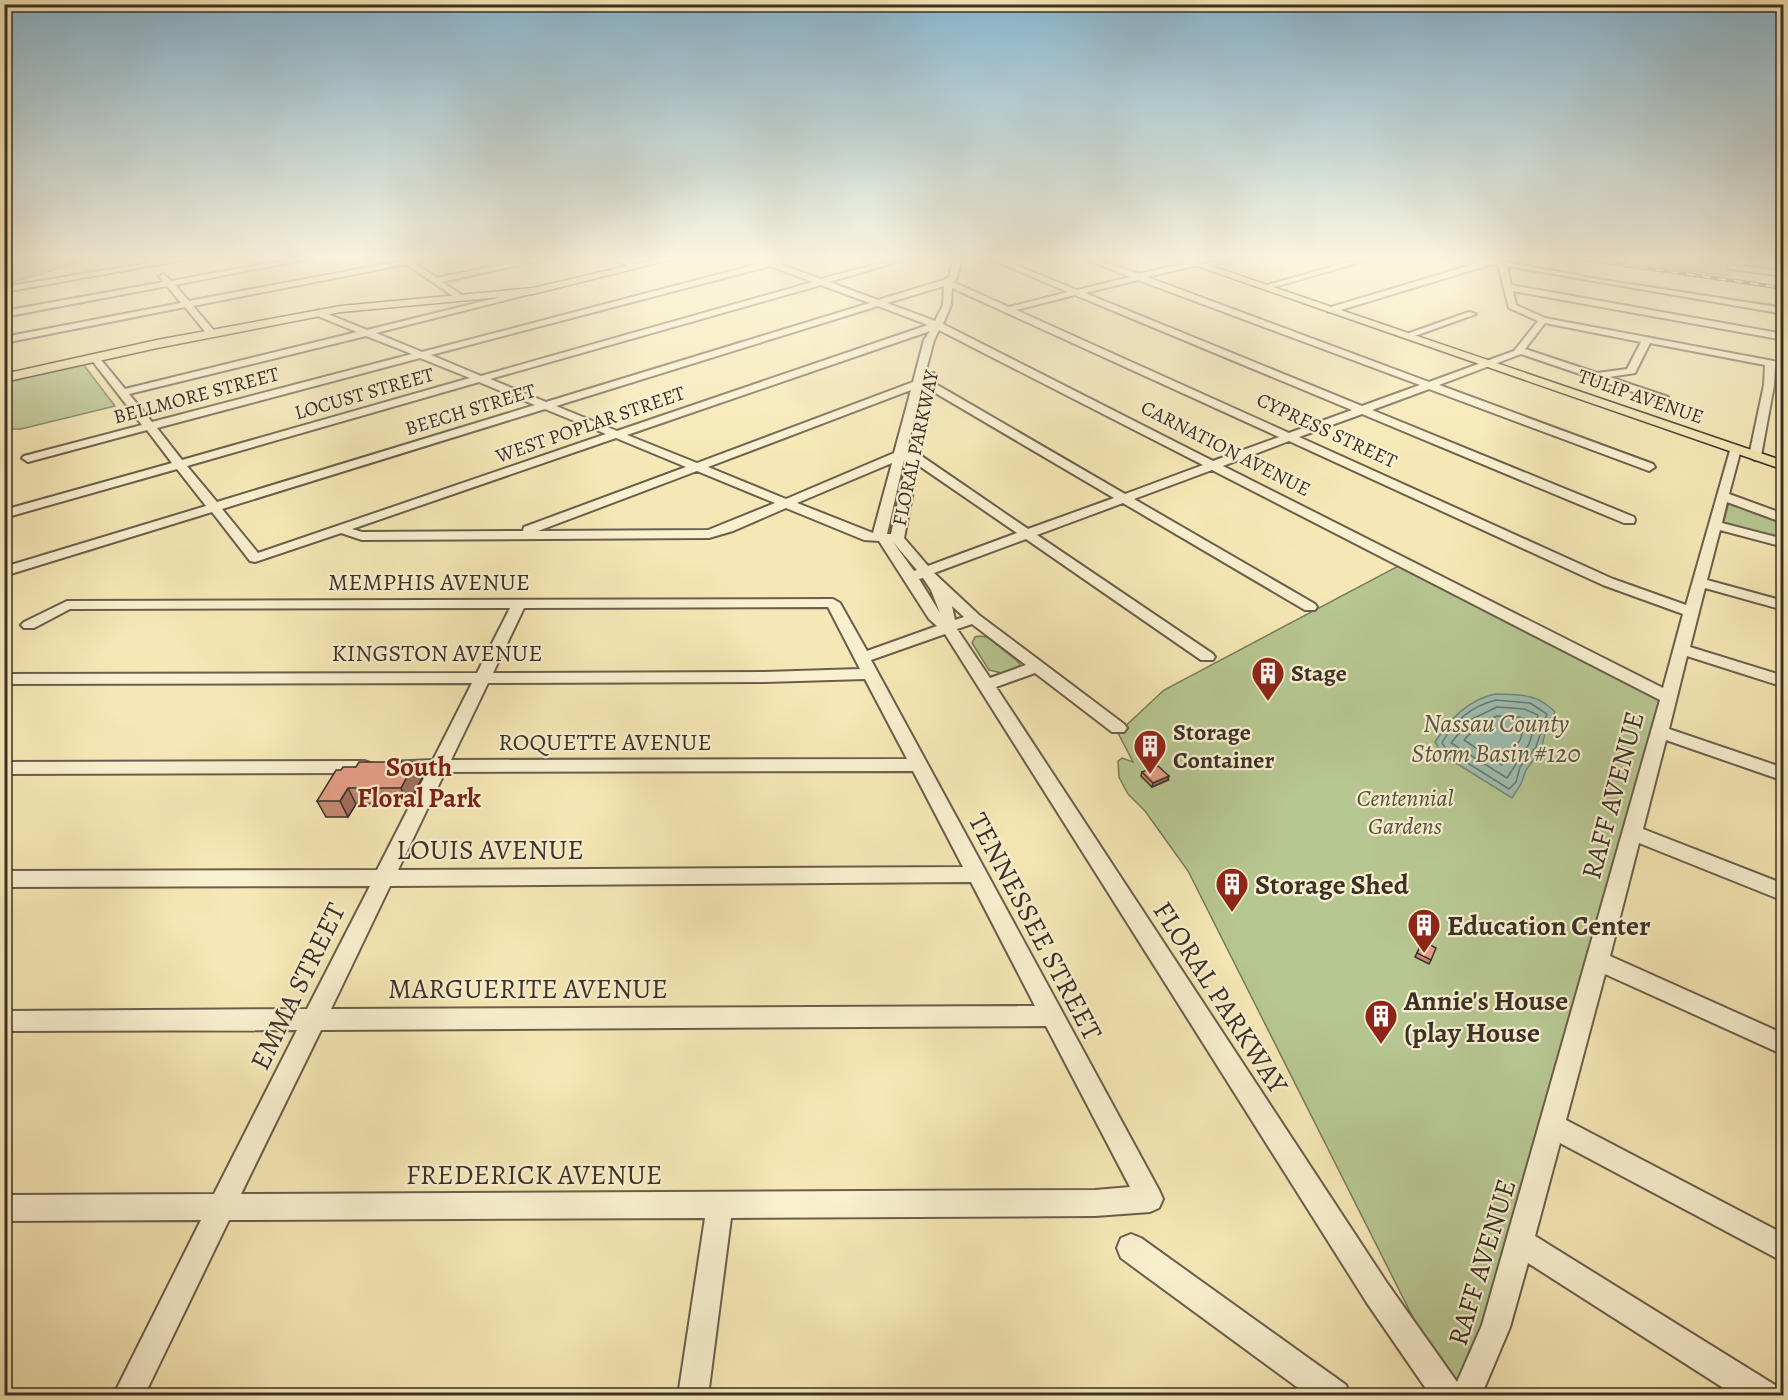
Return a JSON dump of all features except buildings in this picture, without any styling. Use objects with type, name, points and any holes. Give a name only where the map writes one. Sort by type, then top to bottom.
[{"type":"main road","points":[[4,378],[94,357],[263,323]]},
{"type":"main road","name":"TULIP AVENUE","points":[[1369,323],[1784,466]]},
{"type":"street","points":[[4,340],[91,323]]},
{"type":"street","points":[[202,323],[211,333]]},
{"type":"street","points":[[343,323],[786,504],[875,537],[897,538]]},
{"type":"street","points":[[124,392],[402,323]]},
{"type":"street","name":"BELLMORE STREET","points":[[28,458],[540,323]]},
{"type":"street","name":"LOCUST STREET","points":[[4,514],[675,323]]},
{"type":"street","name":"BEECH STREET","points":[[4,572],[808,323]]},
{"type":"street","name":"CARNATION AVENUE","points":[[933,323],[1667,697]]},
{"type":"street","name":"CYPRESS STREET","points":[[1042,323],[1608,582],[1692,612]]},
{"type":"street","points":[[1152,323],[1629,519]]},
{"type":"street","points":[[1263,323],[1649,467]]},
{"type":"street","points":[[1406,336],[1444,323]]},
{"type":"street","points":[[911,577],[928,575],[1025,534],[1521,351],[1541,323]]},
{"type":"street","points":[[1560,323],[1784,366]]},
{"type":"street","points":[[1708,323],[1784,337]]},
{"type":"street","name":"FLORAL PARKWAY","points":[[937,325],[929,340],[929,357],[923,384],[907,424],[880,533],[875,537],[911,577],[936,619],[948,627],[1377,1293],[1449,1395]]},
{"type":"street","name":"WEST POPLAR STREET","points":[[215,507],[255,558],[937,325]]},
{"type":"street","points":[[1598,376],[1631,371],[1647,340]]},
{"type":"street","points":[[1521,351],[1664,399]]},
{"type":"street","points":[[94,357],[215,507]]},
{"type":"street","points":[[1755,456],[1769,385],[1770,363]]},
{"type":"street","points":[[923,384],[1310,607]]},
{"type":"street","name":"FLORAL PARKWAY","points":[[517,535],[864,404],[923,384]]},
{"type":"street","name":"FLORAL PARKWAY","points":[[923,384],[921,425],[897,538],[928,575],[949,616],[948,627]]},
{"type":"street","points":[[907,424],[921,425]]},
{"type":"street","name":"RAFF AVENUE","points":[[1466,1395],[1496,1327],[1598,961],[1735,449]]},
{"type":"street","points":[[343,528],[348,533],[362,536],[709,534],[898,456],[914,457],[1207,657]]},
{"type":"street","points":[[1723,496],[1784,519]]},
{"type":"street","points":[[1714,525],[1784,543]]},
{"type":"street","points":[[928,575],[974,618],[1118,728]]},
{"type":"street","points":[[1700,582],[1784,606]]},
{"type":"street","name":"MEMPHIS AVENUE","points":[[29,625],[67,605],[833,603]]},
{"type":"street","name":"TENNESSEE STREET","points":[[833,603],[1150,1199],[1065,1203]]},
{"type":"street","name":"EMMA STREET","points":[[128,1395],[519,604]]},
{"type":"street","name":"KINGSTON AVENUE","points":[[4,679],[765,677],[867,666],[948,627],[974,618]]},
{"type":"street","points":[[1680,649],[1784,682]]},
{"type":"street","points":[[986,686],[1039,666]]},
{"type":"street","points":[[1659,732],[1784,776]]},
{"type":"street","name":"ROQUETTE AVENUE","points":[[4,768],[918,765]]},
{"type":"street","points":[[1631,832],[1784,893]]},
{"type":"street","name":"LOUIS AVENUE","points":[[4,879],[976,874]]},
{"type":"street","points":[[1598,961],[1784,1045]]},
{"type":"street","name":"MARGUERITE AVENUE","points":[[4,1021],[1052,1016]]},
{"type":"street","points":[[1551,1125],[1784,1249]]},
{"type":"street","name":"FREDERICK AVENUE","points":[[4,1208],[1065,1203]]},
{"type":"street","points":[[693,1395],[720,1204]]},
{"type":"street","points":[[1519,1242],[1764,1395]]},
{"type":"street","points":[[1131,1248],[1335,1395]]},
{"type":"green space","points":[[83,364],[115,406],[21,429],[5,429],[4,381]]},
{"type":"green space","points":[[1729,502],[1783,522],[1783,540],[1723,524]]},
{"type":"green space","name":"Centennial Gardens","points":[[1402,564],[1667,697],[1464,1395],[1452,1395],[1188,871],[1145,811],[1128,794],[1119,777],[1118,761],[1122,758],[1133,762],[1118,733],[1164,690]]},
{"type":"green space","points":[[975,637],[987,637],[1016,660],[1020,664],[1018,670],[1006,674],[989,670],[972,643]]},
{"type":"water","name":"Nassau County Storm Basin #120","points":[[1495,694],[1535,698],[1555,712],[1545,733],[1541,750],[1526,770],[1512,798],[1443,755],[1435,742],[1460,712],[1476,701]]},
{"type":"place","name":"Stage","points":[[1268,702]]},
{"type":"place","name":"Storage Container","points":[[1150,775]]},
{"type":"place","name":"Storage Shed","points":[[1232,913]]},
{"type":"place","name":"Education Center","points":[[1424,954]]},
{"type":"place","name":"Annie's House (play House","points":[[1381,1045]]},
{"type":"district","name":"South Floral Park","points":[[419,782]]}]
